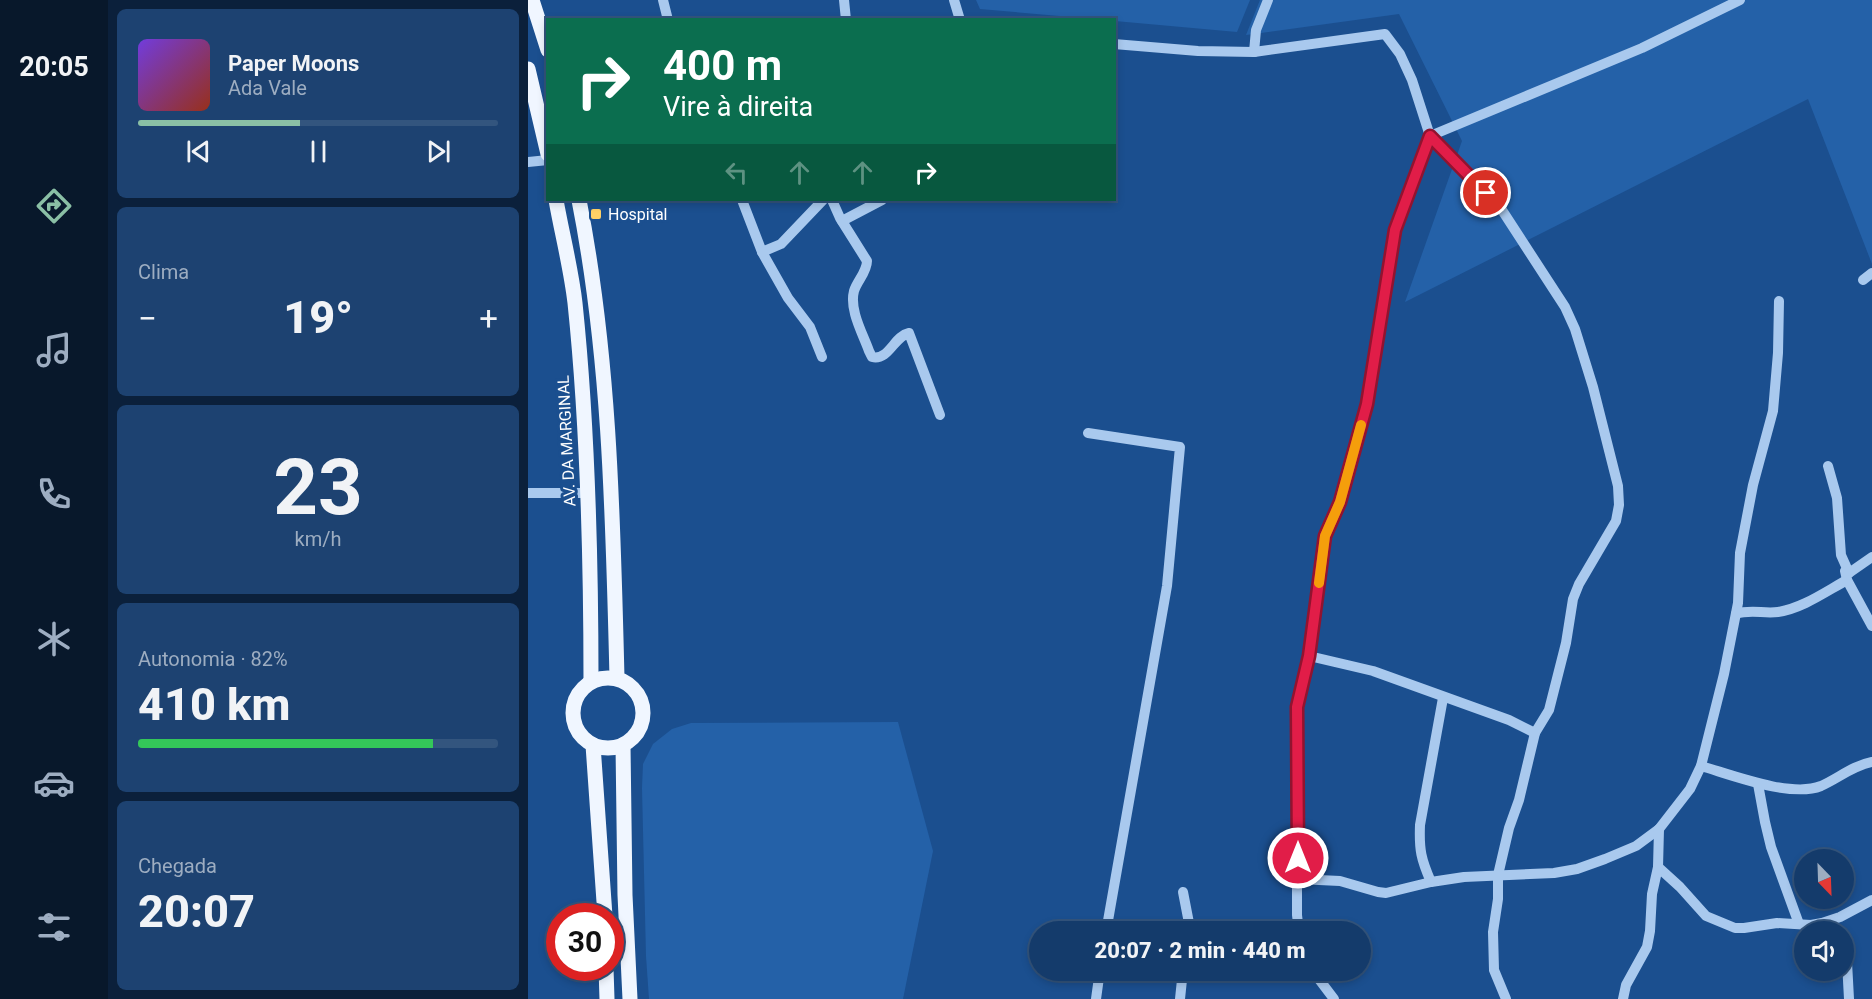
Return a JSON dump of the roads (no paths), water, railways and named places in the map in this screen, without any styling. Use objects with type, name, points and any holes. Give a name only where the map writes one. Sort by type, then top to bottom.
[{"type":"main road","points":[[532,0],[546,44]]},
{"type":"main road","points":[[528,69],[546,146]]},
{"type":"main road","name":"AV. DA MARGINAL","points":[[556,201],[574,300],[582,387],[590,548],[591,681]]},
{"type":"main road","points":[[579,201],[593,277],[603,362],[611,486],[617,678]]},
{"type":"main road","points":[[604,677],[617,678],[630,685],[639,695],[644,709],[642,724],[634,736],[622,745],[608,748],[593,745],[583,738],[575,727],[572,714],[575,701],[581,690],[591,681],[604,677]]},
{"type":"main road","points":[[593,745],[604,903]]},
{"type":"main road","points":[[622,745],[630,999]]},
{"type":"main road","points":[[606,981],[606,999]]},
{"type":"street","points":[[663,0],[668,18]]},
{"type":"street","points":[[844,0],[846,18]]},
{"type":"street","points":[[954,0],[959,18]]},
{"type":"street","points":[[1254,52],[1256,30],[1268,0]]},
{"type":"street","points":[[1299,921],[1297,707],[1309,656],[1325,536],[1340,502],[1367,404],[1395,230],[1430,136],[1642,48],[1740,0]]},
{"type":"street","points":[[1116,44],[1198,51],[1254,52],[1385,34],[1400,54],[1412,80],[1430,136],[1500,207],[1565,307],[1575,329],[1593,387],[1618,486],[1619,505],[1616,521],[1579,584],[1573,599],[1566,643],[1549,710],[1535,733],[1498,874],[1498,899],[1493,932],[1494,970],[1506,999]]},
{"type":"street","points":[[528,162],[546,160]]},
{"type":"street","points":[[742,201],[762,252],[788,298],[810,327],[822,357]]},
{"type":"street","points":[[762,252],[781,244],[821,201]]},
{"type":"street","points":[[832,201],[867,261],[853,298],[854,309],[872,357],[884,355],[903,334],[909,333],[940,415]]},
{"type":"street","points":[[842,221],[880,201]]},
{"type":"street","points":[[1298,879],[1340,881],[1386,893],[1464,877],[1554,873],[1577,869],[1636,846],[1659,829],[1690,789],[1701,766],[1724,674],[1736,614],[1740,553],[1753,485],[1773,411],[1779,301]]},
{"type":"street","points":[[1088,433],[1180,447],[1167,585],[1108,921]]},
{"type":"street","points":[[1828,465],[1837,498],[1841,555],[1848,577],[1872,626]]},
{"type":"street","points":[[528,493],[588,493]]},
{"type":"street","points":[[1736,614],[1744,611],[1761,613],[1787,610],[1800,606],[1848,577],[1872,557]]},
{"type":"street","points":[[1309,656],[1373,671],[1509,720],[1535,733]]},
{"type":"street","points":[[1431,882],[1421,858],[1419,835],[1443,698]]},
{"type":"street","points":[[1701,766],[1758,784],[1808,789],[1819,787],[1847,770],[1872,762]]},
{"type":"street","points":[[1758,784],[1771,848],[1798,921]]},
{"type":"street","points":[[1623,999],[1626,985],[1647,947],[1652,894],[1658,867],[1659,829]]},
{"type":"street","points":[[1658,867],[1706,916],[1735,928],[1777,923],[1794,924]]},
{"type":"street","points":[[1183,892],[1190,921]]},
{"type":"street","points":[[1828,921],[1872,900]]},
{"type":"street","points":[[1840,917],[1841,921]]},
{"type":"street","points":[[1096,999],[1098,981]]},
{"type":"street","points":[[1180,999],[1182,981]]},
{"type":"street","points":[[1320,981],[1334,999]]},
{"type":"street","points":[[1848,981],[1849,999]]},
{"type":"place","name":"Hospital","points":[[596,214]]}]
